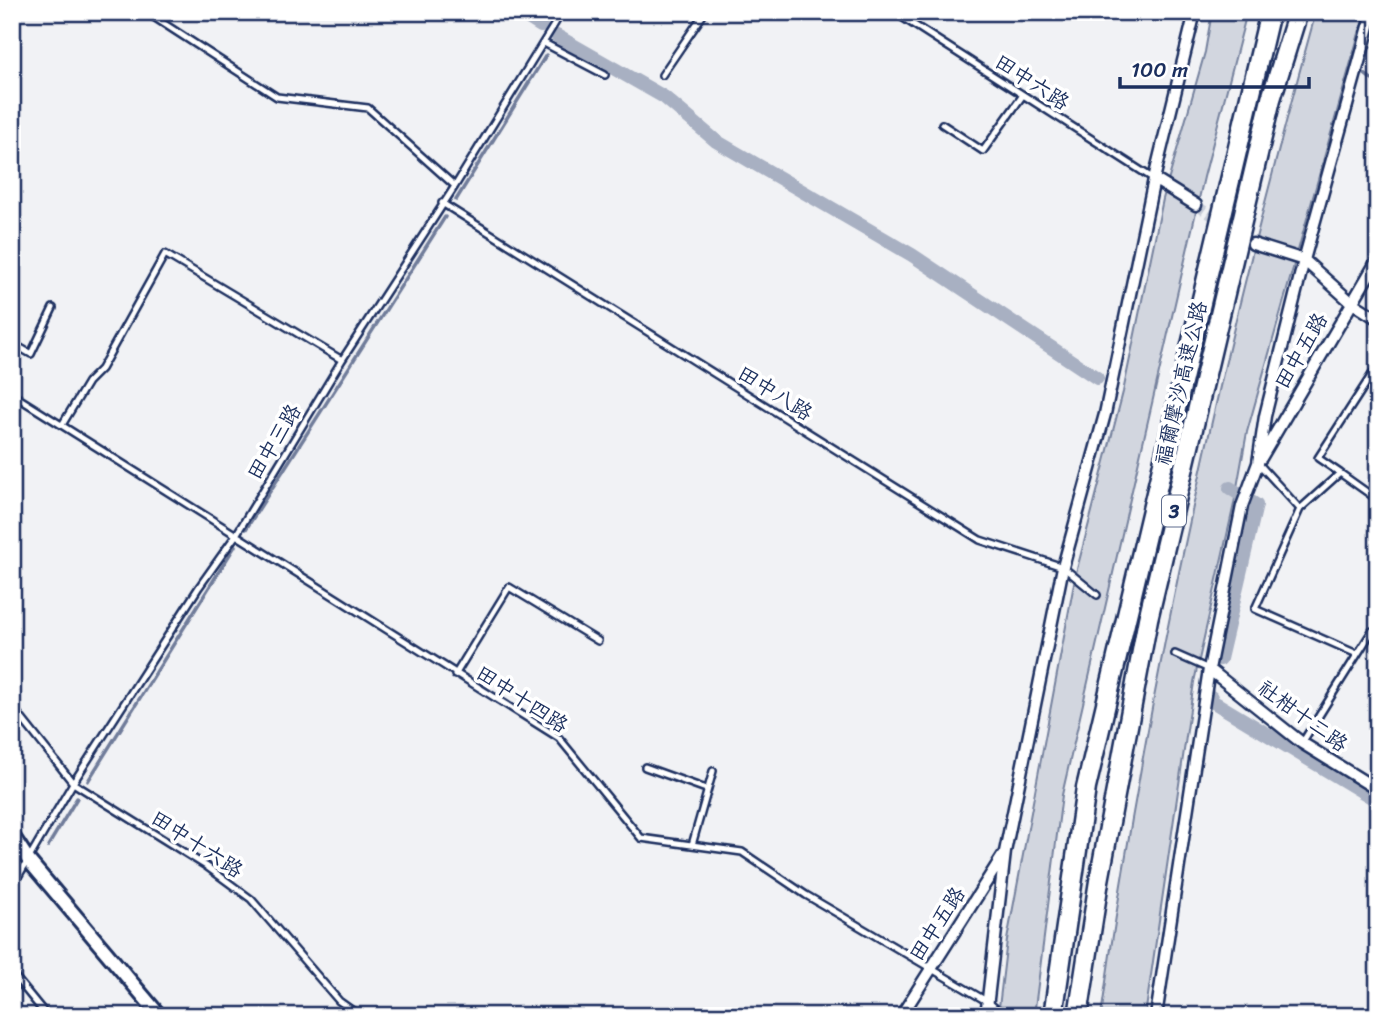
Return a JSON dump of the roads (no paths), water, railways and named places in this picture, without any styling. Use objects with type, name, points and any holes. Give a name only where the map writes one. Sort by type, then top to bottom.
[{"type":"highway","name":"福爾摩沙高速公路","points":[[1053,1016],[1086,788],[1269,12]]},
{"type":"highway","name":"福爾摩沙高速公路","points":[[1078,1016],[1099,881],[1148,619],[1271,99],[1298,12]]},
{"type":"street","points":[[1156,1016],[1209,669],[1242,506],[1258,463],[1265,416],[1304,260],[1373,12]]},
{"type":"street","points":[[986,1016],[1005,852],[1063,566],[1105,414],[1153,178],[1194,13]]},
{"type":"street","points":[[1153,178],[1196,205]]},
{"type":"street","points":[[1253,244],[1304,260],[1351,302],[1378,319]]},
{"type":"street","name":"田中五路","points":[[1258,463],[1378,259]]},
{"type":"street","name":"社柑十二路","points":[[1209,669],[1302,743],[1378,790]]},
{"type":"street","points":[[12,835],[29,861],[160,1016]]},
{"type":"street","name":"田中五路","points":[[901,1016],[1005,852]]},
{"type":"lane","points":[[146,12],[277,97],[368,108],[455,186]]},
{"type":"lane","points":[[542,12],[556,21]]},
{"type":"lane","name":"田中三路","points":[[12,887],[73,783],[199,587],[236,535],[342,360],[455,186],[562,12]]},
{"type":"lane","points":[[662,75],[705,12]]},
{"type":"lane","name":"田中六路","points":[[898,13],[1153,178]]},
{"type":"lane","points":[[544,43],[605,75]]},
{"type":"lane","points":[[942,124],[983,151],[1023,95]]},
{"type":"lane","name":"田中八路","points":[[442,203],[980,540],[1063,566],[1097,594]]},
{"type":"lane","points":[[62,425],[88,382],[102,369],[165,254],[342,360]]},
{"type":"lane","points":[[12,343],[31,354],[53,308]]},
{"type":"lane","points":[[1378,365],[1318,458],[1378,500]]},
{"type":"lane","name":"田中十四路","points":[[12,394],[559,738],[641,838],[742,852],[930,970],[988,1002],[1005,1016]]},
{"type":"lane","points":[[1258,463],[1300,509]]},
{"type":"lane","points":[[1340,472],[1300,509],[1255,609],[1357,654]]},
{"type":"lane","points":[[455,675],[509,587],[598,641]]},
{"type":"lane","points":[[1302,743],[1372,631]]},
{"type":"lane","points":[[1175,653],[1209,669]]},
{"type":"lane","name":"田中十六路","points":[[12,706],[73,783],[206,866],[251,899],[338,1001],[360,1016]]},
{"type":"lane","points":[[645,767],[706,789]]},
{"type":"lane","points":[[692,845],[713,771]]},
{"type":"lane","points":[[12,974],[47,1016]]},
{"type":"waterway","points":[[519,12],[541,26]]},
{"type":"waterway","points":[[557,36],[664,97],[716,141],[912,255],[1097,378]]},
{"type":"waterway","points":[[456,200],[546,55]]},
{"type":"waterway","points":[[1362,72],[1378,84]]},
{"type":"waterway","points":[[246,529],[445,217]]},
{"type":"waterway","points":[[1220,659],[1256,505],[1230,488]]},
{"type":"waterway","points":[[88,781],[235,546]]},
{"type":"waterway","points":[[1211,697],[1212,701],[1378,801]]},
{"type":"waterway","points":[[48,846],[77,798]]},
{"type":"tunnel","points":[[1196,205],[1253,244]]}]
